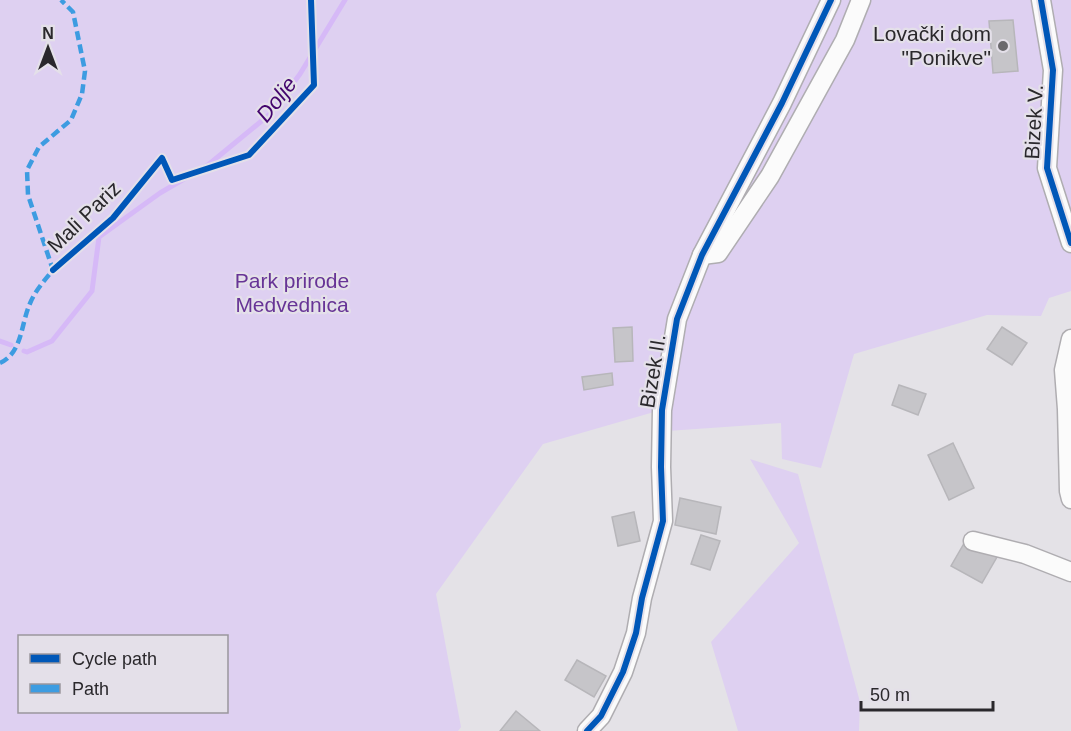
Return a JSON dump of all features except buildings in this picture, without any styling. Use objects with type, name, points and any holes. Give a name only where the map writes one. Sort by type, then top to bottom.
[{"type":"street","name":"Bizek II.","points":[[587,731],[601,716],[613,695],[636,633],[642,598],[663,521],[662,410],[677,319],[702,255],[782,103],[831,0]]},
{"type":"street","points":[[702,255],[718,253],[770,176],[845,40],[861,0]]},
{"type":"street","name":"Bizek V.","points":[[1041,0],[1053,70],[1047,168],[1071,243]]},
{"type":"street","points":[[1071,339],[1064,370],[1071,500]]},
{"type":"street","points":[[973,541],[1025,554],[1071,572]]},
{"type":"green space","name":"Park prirode Medvednica","points":[[0,0],[1071,0],[1071,291],[1049,298],[1041,316],[987,315],[854,354],[821,468],[782,459],[781,423],[653,432],[654,412],[543,444],[436,594],[461,727],[458,731],[0,731]]},
{"type":"green space","points":[[750,459],[798,474],[860,702],[859,731],[738,731],[711,642],[799,543]]},
{"type":"waterway","name":"Dolje","points":[[24,351],[27,352],[52,341],[92,291],[99,237],[160,193],[208,165],[270,114],[300,74],[345,0]]},
{"type":"waterway","name":"Dolje","points":[[0,341],[11,345]]},
{"type":"marked path","points":[[0,363],[13,353],[17,346],[31,301],[53,270],[28,195],[27,170],[39,147],[71,120],[82,94],[85,71],[73,12],[61,0]]},
{"type":"cycle path","name":"Mali Pariz","points":[[53,270],[113,218],[162,158],[172,180],[249,155],[314,85],[311,0]]},
{"type":"cycle path","points":[[587,731],[601,716],[623,672],[636,633],[642,598],[663,521],[662,410],[677,319],[702,255],[782,103],[831,0]]},
{"type":"cycle path","points":[[1041,0],[1053,70],[1047,168],[1071,243]]},
{"type":"place","name":"Lovački dom \"Ponikve\"","points":[[1003,46]]}]
